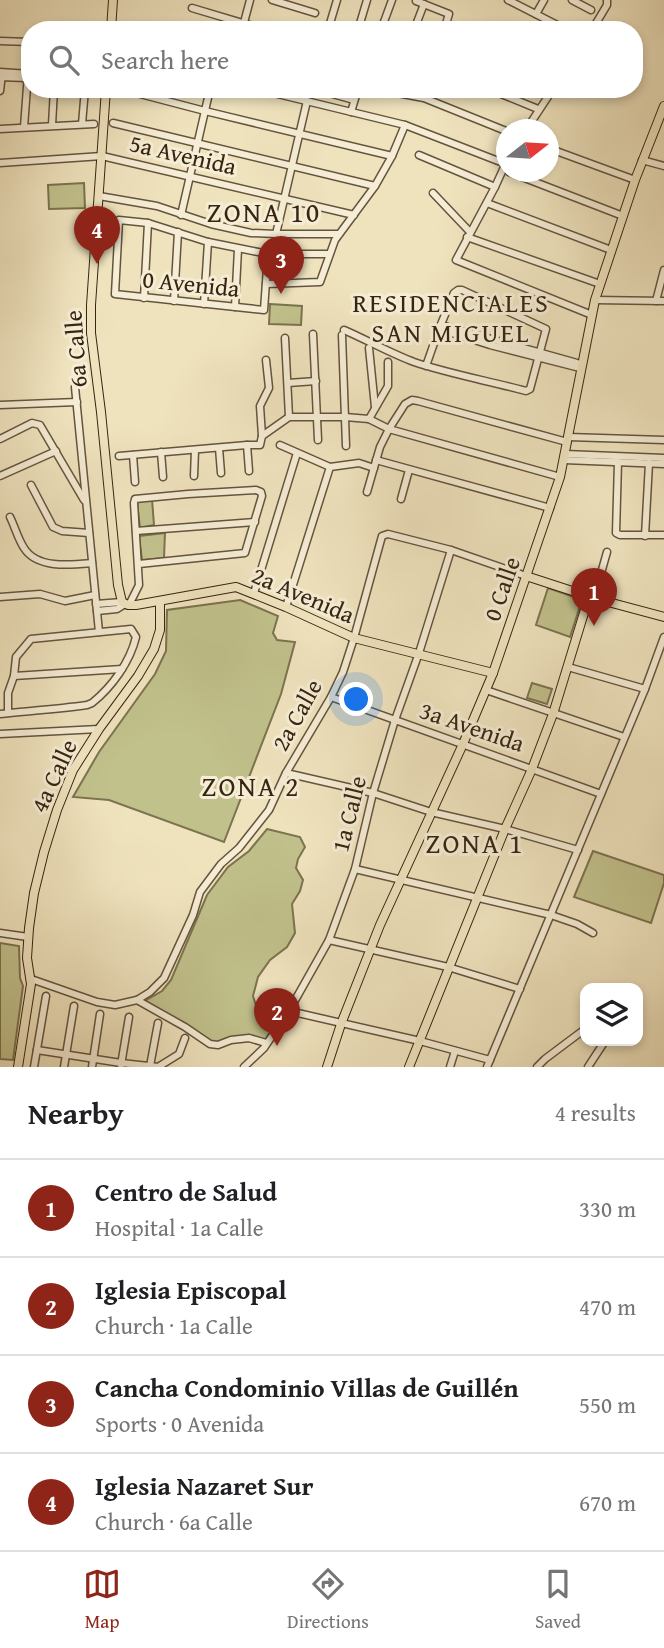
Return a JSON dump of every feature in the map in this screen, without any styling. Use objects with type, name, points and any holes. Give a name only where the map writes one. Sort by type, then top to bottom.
[{"type":"main road","points":[[112,21],[113,0]]},
{"type":"main road","name":"6a Calle","points":[[105,98],[91,333],[118,585],[125,604]]},
{"type":"main road","name":"0 Calle","points":[[328,1065],[371,948],[494,673],[560,477],[595,300],[642,160],[663,112]]},
{"type":"main road","points":[[526,576],[582,593],[593,600],[664,617]]},
{"type":"main road","name":"2a Avenida","points":[[125,604],[160,601],[234,587],[254,593],[354,638],[494,673]]},
{"type":"main road","points":[[409,1067],[448,967],[532,769],[593,600]]},
{"type":"main road","name":"4a Calle","points":[[19,1067],[31,979],[27,962],[28,937],[39,871],[57,810],[73,770],[152,654],[160,630],[160,601]]},
{"type":"street","points":[[244,21],[250,0]]},
{"type":"street","points":[[272,0],[315,13]]},
{"type":"street","points":[[331,21],[337,0]]},
{"type":"street","points":[[361,21],[367,0]]},
{"type":"street","points":[[384,21],[392,0]]},
{"type":"street","points":[[536,14],[544,0]]},
{"type":"street","points":[[572,0],[591,10]]},
{"type":"street","points":[[597,21],[608,0]]},
{"type":"street","points":[[416,1],[449,14],[447,21]]},
{"type":"street","points":[[511,1],[550,21]]},
{"type":"street","points":[[417,21],[424,4]]},
{"type":"street","points":[[192,8],[229,21]]},
{"type":"street","points":[[0,41],[21,41]]},
{"type":"street","points":[[0,91],[1,75],[21,76]]},
{"type":"street","points":[[24,127],[27,98]]},
{"type":"street","points":[[52,125],[54,98]]},
{"type":"street","points":[[82,124],[84,98]]},
{"type":"street","points":[[155,98],[392,156]]},
{"type":"street","points":[[181,215],[208,98]]},
{"type":"street","points":[[294,98],[405,125],[496,164]]},
{"type":"street","points":[[350,98],[354,100],[351,112]]},
{"type":"street","points":[[424,98],[496,127]]},
{"type":"street","points":[[511,98],[538,109]]},
{"type":"street","points":[[532,119],[546,98]]},
{"type":"street","points":[[276,234],[307,101]]},
{"type":"street","points":[[113,123],[374,186]]},
{"type":"street","points":[[0,129],[94,124]]},
{"type":"street","points":[[145,298],[148,223],[238,249],[268,254],[329,254],[339,234],[392,156],[405,125]]},
{"type":"street","points":[[559,152],[635,180]]},
{"type":"street","points":[[419,155],[495,187]]},
{"type":"street","name":"5a Avenida","points":[[0,163],[102,156],[354,215]]},
{"type":"street","points":[[642,160],[664,166]]},
{"type":"street","points":[[498,182],[456,260],[592,314]]},
{"type":"street","points":[[540,182],[622,216]]},
{"type":"street","points":[[433,193],[469,234],[600,284]]},
{"type":"street","points":[[99,196],[157,206],[251,233],[339,234]]},
{"type":"street","points":[[486,204],[611,250]]},
{"type":"street","name":"0 Avenida","points":[[148,223],[119,220],[115,294],[264,310],[266,284],[320,282],[329,254]]},
{"type":"street","points":[[174,301],[178,232]]},
{"type":"street","points":[[204,304],[208,242]]},
{"type":"street","points":[[235,307],[238,249]]},
{"type":"street","points":[[266,284],[268,254]]},
{"type":"street","points":[[656,301],[664,270]]},
{"type":"street","points":[[346,446],[343,332],[426,366],[526,391],[530,389],[547,332],[544,327],[458,290],[454,293],[426,366]]},
{"type":"street","points":[[595,300],[664,301]]},
{"type":"street","points":[[440,327],[581,366]]},
{"type":"street","points":[[313,334],[318,440]]},
{"type":"street","points":[[285,338],[289,417]]},
{"type":"street","points":[[369,348],[375,409]]},
{"type":"street","points":[[119,456],[260,445],[260,406],[269,388],[266,360]]},
{"type":"street","points":[[369,419],[388,386],[388,362]]},
{"type":"street","points":[[288,383],[316,382]]},
{"type":"street","points":[[75,387],[99,632]]},
{"type":"street","points":[[367,492],[388,429],[410,401],[568,440],[664,440]]},
{"type":"street","points":[[0,405],[76,402]]},
{"type":"street","points":[[261,436],[289,417],[369,419],[388,429],[560,477]]},
{"type":"street","points":[[0,439],[37,423],[43,428],[86,505]]},
{"type":"street","points":[[247,444],[249,471]]},
{"type":"street","points":[[279,445],[330,467],[359,463],[374,468]]},
{"type":"street","points":[[219,448],[221,473]]},
{"type":"street","points":[[194,450],[194,476]]},
{"type":"street","points":[[0,476],[56,451]]},
{"type":"street","points":[[161,452],[163,477]]},
{"type":"street","points":[[254,593],[297,453]]},
{"type":"street","points":[[133,455],[135,482]]},
{"type":"street","points":[[564,457],[664,464]]},
{"type":"street","points":[[564,457],[618,462],[664,458]]},
{"type":"street","points":[[376,460],[550,508]]},
{"type":"street","points":[[645,536],[649,461]]},
{"type":"street","points":[[618,462],[616,533],[664,536]]},
{"type":"street","points":[[286,607],[330,467]]},
{"type":"street","points":[[401,499],[409,470]]},
{"type":"street","points":[[31,485],[53,527],[62,531],[89,533]]},
{"type":"street","points":[[125,604],[139,585],[135,499],[257,490],[261,492],[255,522],[244,554],[139,564]]},
{"type":"street","points":[[10,517],[25,550],[33,557],[58,566],[92,563]]},
{"type":"street","points":[[136,531],[255,522]]},
{"type":"street","name":"2a Calle","points":[[138,1000],[164,978],[193,915],[200,892],[269,810],[286,774],[331,697],[343,673],[382,536],[385,534],[451,550]]},
{"type":"street","points":[[451,550],[526,576]]},
{"type":"street","name":"1a Calle","points":[[244,1067],[264,1048],[289,1011],[329,940],[355,869],[394,720],[419,653],[451,550]]},
{"type":"street","points":[[593,600],[607,552]]},
{"type":"street","points":[[0,597],[40,594],[65,601],[95,596]]},
{"type":"street","name":"2a Avenida","points":[[96,608],[117,609],[125,604]]},
{"type":"street","points":[[131,629],[136,637],[134,649],[122,669],[92,703],[4,713],[16,657],[31,639],[99,632],[131,629]]},
{"type":"street","points":[[289,1011],[420,1041],[489,1064],[645,689],[664,637]]},
{"type":"street","points":[[568,667],[645,689]]},
{"type":"street","points":[[14,676],[122,669]]},
{"type":"street","points":[[486,690],[624,737]]},
{"type":"street","name":"3a Avenida","points":[[331,697],[601,794]]},
{"type":"street","points":[[0,734],[99,729]]},
{"type":"street","points":[[286,774],[373,793],[431,812],[578,850]]},
{"type":"street","points":[[355,869],[551,915],[593,933]]},
{"type":"street","points":[[0,933],[28,937]]},
{"type":"street","points":[[329,940],[448,967],[520,989]]},
{"type":"street","points":[[31,979],[97,1002],[115,1005],[138,1000],[210,1044],[218,1045],[249,1038],[266,1043]]},
{"type":"street","points":[[34,1067],[46,996]]},
{"type":"street","points":[[64,1067],[74,1006]]},
{"type":"street","points":[[92,1067],[100,1014]]},
{"type":"street","points":[[121,1065],[129,1017]]},
{"type":"street","points":[[150,1066],[158,1023]]},
{"type":"street","points":[[537,1067],[580,1034]]},
{"type":"street","points":[[37,1050],[121,1065],[158,1067],[179,1054],[185,1038]]},
{"type":"street","points":[[589,1067],[602,1046]]},
{"type":"street","points":[[450,1067],[455,1051]]},
{"type":"street","points":[[328,1065],[338,1067]]},
{"type":"green space","points":[[84,183],[85,208],[49,209],[48,185]]},
{"type":"green space","points":[[270,304],[302,306],[301,325],[269,324]]},
{"type":"green space","points":[[152,499],[154,525],[140,528],[137,502]]},
{"type":"green space","points":[[165,533],[164,558],[142,560],[139,536]]},
{"type":"green space","points":[[548,588],[577,598],[580,606],[570,637],[536,625]]},
{"type":"green space","points":[[240,600],[278,616],[273,633],[277,640],[295,642],[281,694],[224,842],[109,800],[73,797],[99,752],[155,674],[166,651],[167,610]]},
{"type":"green space","points":[[532,683],[552,689],[547,704],[527,698]]},
{"type":"green space","points":[[267,829],[300,837],[305,847],[296,868],[303,880],[292,904],[295,933],[287,947],[270,960],[258,977],[253,996],[260,1018],[271,1031],[264,1041],[249,1037],[213,1044],[143,1002],[162,991],[171,980],[207,895],[228,867],[249,851]]},
{"type":"green space","points":[[593,851],[664,875],[651,923],[574,897]]},
{"type":"green space","points":[[0,943],[19,946],[20,978],[23,986],[13,1060],[0,1059]]},
{"type":"place","name":"Iglesia Nazaret Sur","points":[[97,264]]},
{"type":"place","name":"Cancha Condominio Villas de Guillén","points":[[281,294]]},
{"type":"place","name":"Centro de Salud","points":[[594,626]]},
{"type":"place","name":"Iglesia Episcopal","points":[[277,1046]]},
{"type":"district","name":"ZONA 10","points":[[264,212]]},
{"type":"district","name":"RESIDENCIALES SAN MIGUEL","points":[[451,318]]},
{"type":"district","name":"ZONA 2","points":[[251,786]]},
{"type":"district","name":"ZONA 1","points":[[475,843]]}]
